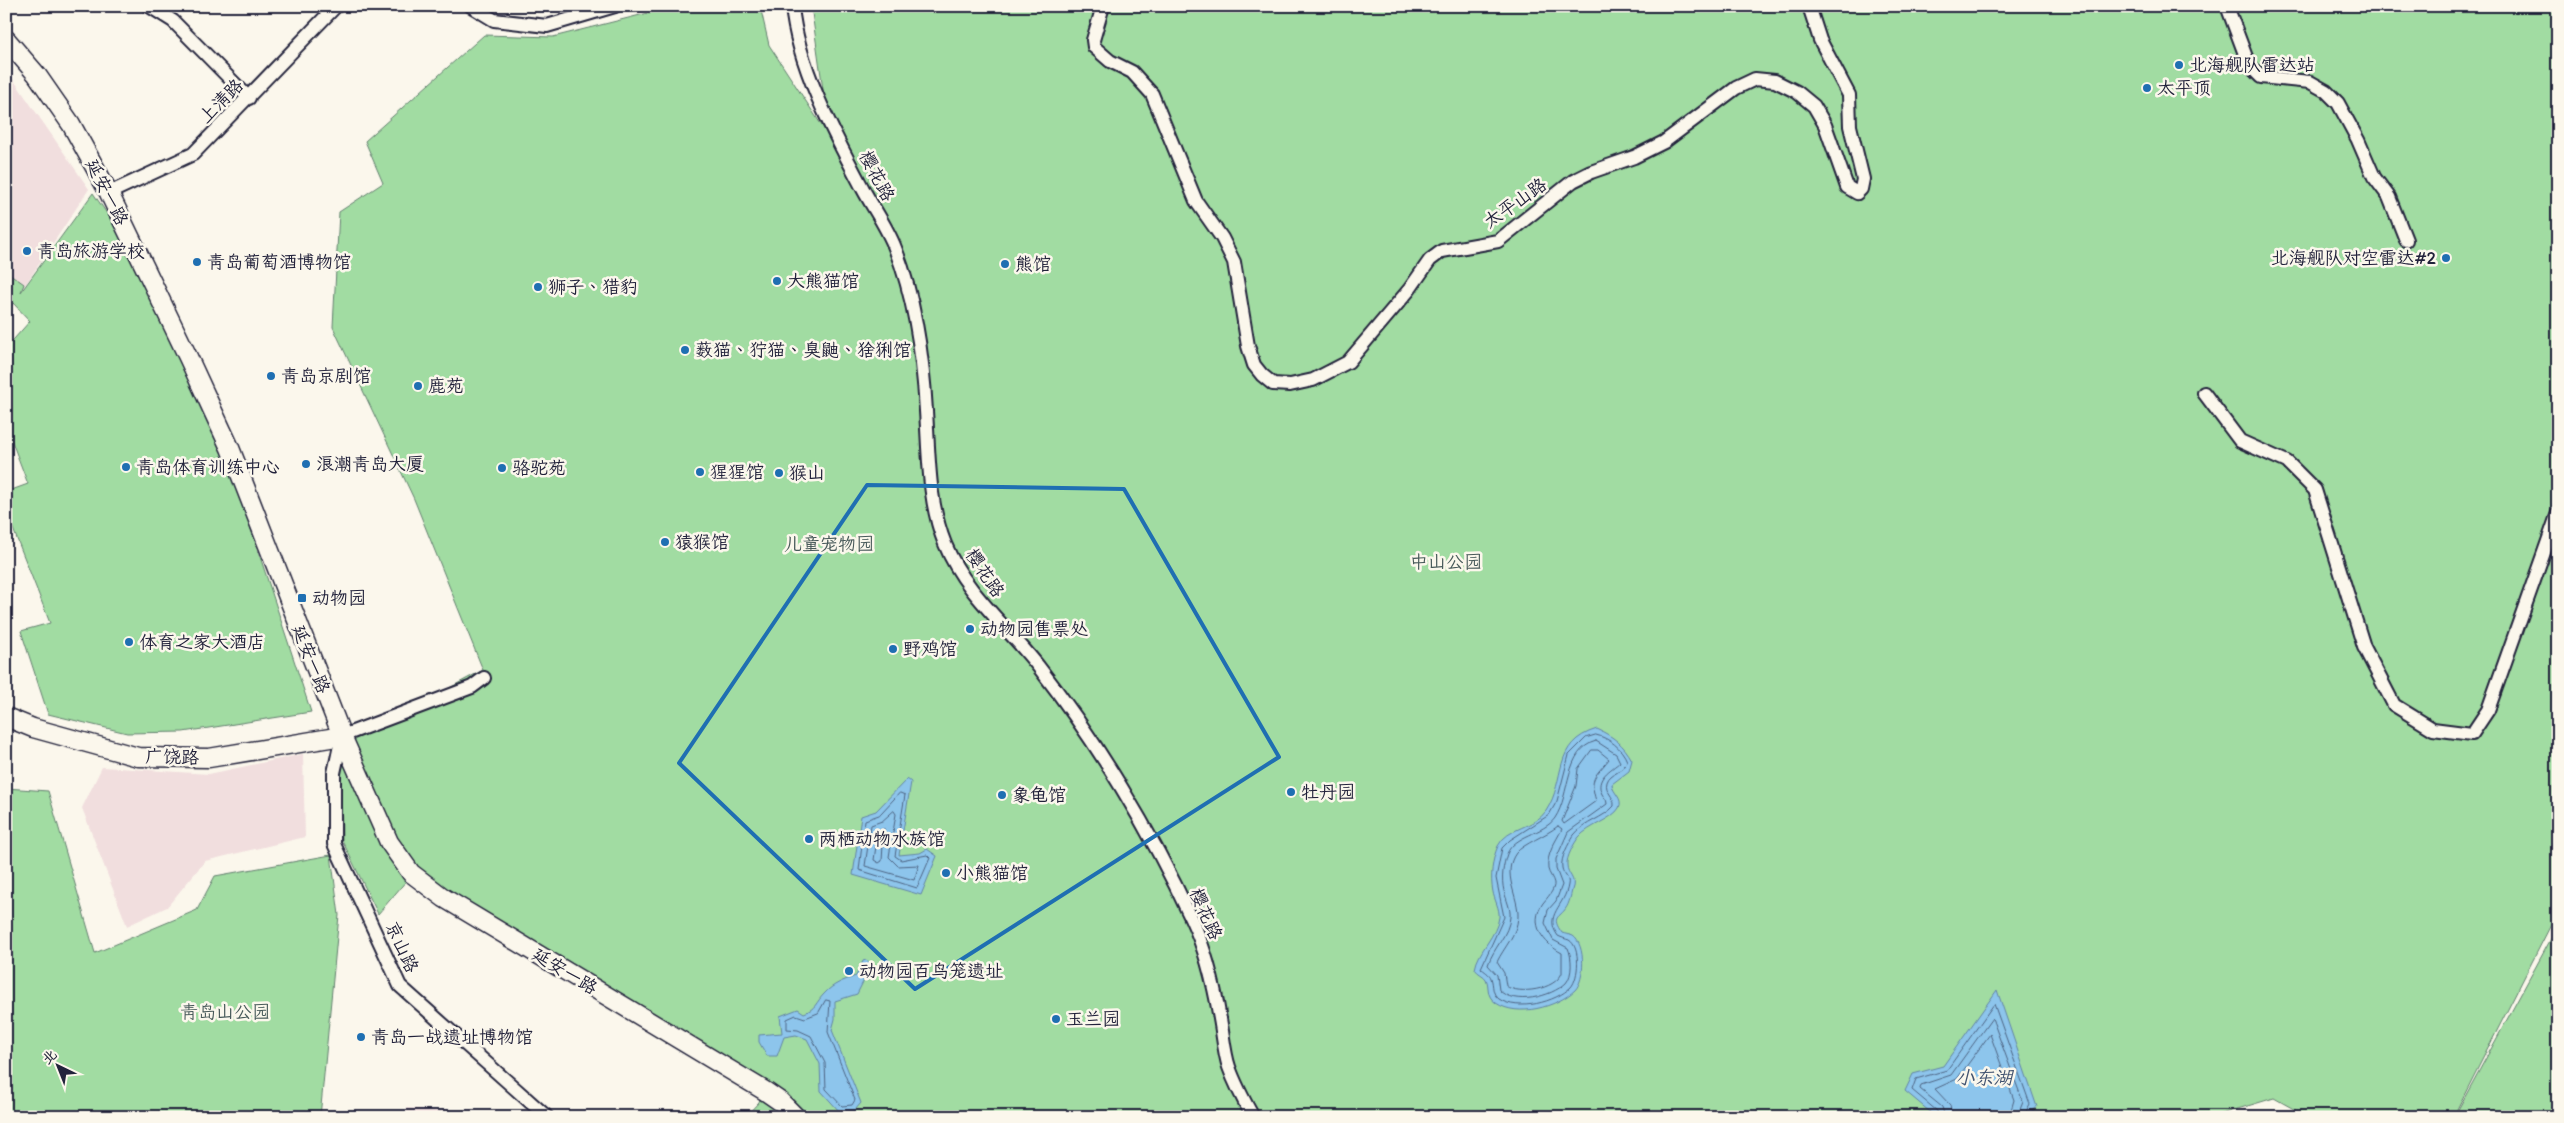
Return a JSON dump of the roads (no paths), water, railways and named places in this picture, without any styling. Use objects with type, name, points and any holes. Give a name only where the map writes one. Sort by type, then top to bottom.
[{"type":"main road","name":"延安一路","points":[[6,39],[55,99],[109,192],[230,448],[342,736],[389,842],[401,860],[422,883],[765,1091],[782,1102],[796,1117]]},
{"type":"main road","name":"广饶路","points":[[6,717],[33,728],[138,757],[209,758],[342,736]]},
{"type":"street","points":[[149,6],[173,21],[249,98]]},
{"type":"street","name":"上清路","points":[[109,192],[193,154],[336,6]]},
{"type":"street","points":[[471,6],[494,20],[547,26],[615,6]]},
{"type":"street","name":"樱花路","points":[[792,6],[794,34],[814,87],[862,188],[894,245],[909,287],[926,407],[928,461],[936,513],[945,544],[959,572],[995,619],[1037,665],[1122,788],[1192,919],[1210,969],[1228,1065],[1253,1117]]},
{"type":"street","name":"太平山路","points":[[1103,6],[1092,40],[1094,47],[1110,61],[1132,72],[1152,94],[1154,105],[1166,125],[1171,145],[1196,201],[1222,238],[1234,262],[1248,346],[1254,365],[1273,384],[1290,385],[1313,380],[1348,362],[1409,290],[1430,260],[1442,251],[1498,241],[1574,181],[1591,172],[1634,157],[1664,142],[1736,88],[1755,78],[1775,81],[1797,92],[1814,106],[1825,125],[1848,187],[1857,193],[1862,189],[1863,179],[1850,126],[1849,95],[1820,40],[1809,6]]},
{"type":"street","points":[[2227,6],[2249,65],[2261,78],[2310,82],[2326,91],[2338,103],[2358,140],[2374,177],[2389,197],[2406,240]]},
{"type":"street","points":[[2204,393],[2240,441],[2287,462],[2314,490],[2364,647],[2394,704],[2434,729],[2472,734],[2488,710],[2558,513]]},
{"type":"street","points":[[342,736],[472,686],[484,678]]},
{"type":"street","name":"京山路","points":[[342,736],[334,773],[334,844],[400,986],[547,1117]]},
{"type":"water","points":[[1597,729],[1618,742],[1632,760],[1629,771],[1612,784],[1620,801],[1619,808],[1611,816],[1588,829],[1579,837],[1567,862],[1567,868],[1573,879],[1573,886],[1568,904],[1556,920],[1562,933],[1573,936],[1580,947],[1583,963],[1581,979],[1575,990],[1548,1006],[1526,1010],[1515,1010],[1505,1007],[1496,1003],[1490,997],[1486,979],[1475,969],[1498,924],[1499,911],[1493,892],[1492,881],[1496,851],[1502,840],[1508,835],[1535,821],[1546,811],[1552,799],[1566,753],[1582,735]]},
{"type":"water","points":[[907,779],[911,782],[899,855],[920,853],[927,849],[937,856],[921,895],[853,875],[861,816],[876,811]]},
{"type":"water","points":[[866,960],[872,964],[857,994],[835,1001],[835,1019],[832,1030],[861,1103],[855,1110],[840,1112],[821,1091],[820,1064],[807,1039],[796,1035],[784,1037],[777,1056],[767,1056],[759,1042],[759,1035],[782,1033],[780,1016],[798,1009],[804,1013],[811,1009],[831,988],[856,976],[863,961]]},
{"type":"water","name":"小东湖","points":[[1997,990],[2037,1107],[2026,1117],[1936,1117],[1905,1091],[1913,1074],[1943,1066]]},
{"type":"waterway","points":[[840,1112],[842,1117]]},
{"type":"place","name":"北海舰队雷达站","points":[[2179,65]]},
{"type":"place","name":"太平顶","points":[[2147,88]]},
{"type":"place","name":"青岛旅游学校","points":[[27,251]]},
{"type":"place","name":"北海舰队对空雷达#2","points":[[2446,258]]},
{"type":"place","name":"青岛葡萄酒博物馆","points":[[197,262]]},
{"type":"place","name":"熊馆","points":[[1005,264]]},
{"type":"place","name":"大熊猫馆","points":[[777,281]]},
{"type":"place","name":"狮子、猎豹","points":[[538,287]]},
{"type":"place","name":"薮猫、狞猫、臭鼬、猞猁馆","points":[[685,350]]},
{"type":"place","name":"青岛京剧馆","points":[[271,376]]},
{"type":"place","name":"鹿苑","points":[[418,386]]},
{"type":"place","name":"浪潮青岛大厦","points":[[306,464]]},
{"type":"place","name":"青岛体育训练中心","points":[[126,467]]},
{"type":"place","name":"骆驼苑","points":[[502,468]]},
{"type":"place","name":"猩猩馆","points":[[700,472]]},
{"type":"place","name":"猴山","points":[[779,473]]},
{"type":"place","name":"猿猴馆","points":[[665,542]]},
{"type":"place","name":"动物园","points":[[302,598]]},
{"type":"place","name":"动物园售票处","points":[[970,629]]},
{"type":"place","name":"体育之家大酒店","points":[[129,642]]},
{"type":"place","name":"野鸡馆","points":[[893,649]]},
{"type":"place","name":"牡丹园","points":[[1291,792]]},
{"type":"place","name":"象龟馆","points":[[1002,795]]},
{"type":"place","name":"两栖动物水族馆","points":[[809,839]]},
{"type":"place","name":"小熊猫馆","points":[[946,873]]},
{"type":"place","name":"动物园百鸟笼遗址","points":[[849,971]]},
{"type":"place","name":"玉兰园","points":[[1056,1019]]},
{"type":"place","name":"青岛一战遗址博物馆","points":[[361,1037]]},
{"type":"park label","name":"儿童宠物园","points":[[829,544]]},
{"type":"park label","name":"中山公园","points":[[1446,562]]},
{"type":"park label","name":"青岛山公园","points":[[225,1012]]}]
